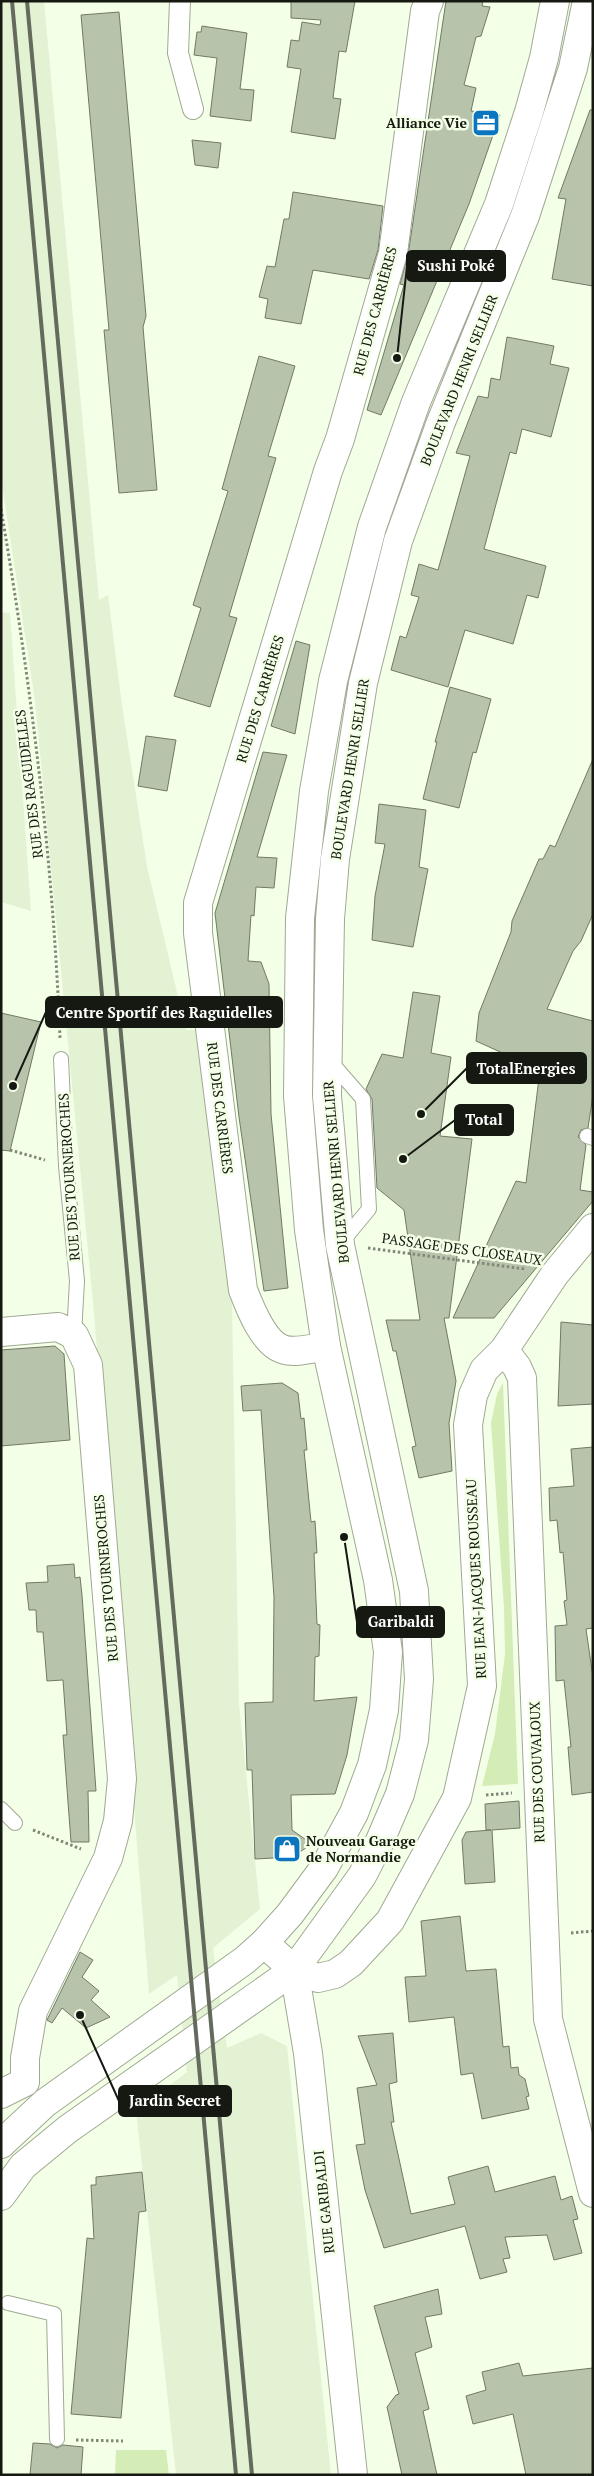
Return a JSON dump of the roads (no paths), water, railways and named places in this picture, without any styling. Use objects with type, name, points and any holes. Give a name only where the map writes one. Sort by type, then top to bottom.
[{"type":"main road","name":"RUE DES CARRIÈRES","points":[[326,1346],[296,1351],[282,1349],[256,1322],[244,1290],[198,933],[198,903],[328,471],[340,439],[393,253],[425,11],[429,1]]},
{"type":"main road","name":"BOULEVARD HENRI SELLIER","points":[[1,2144],[44,2103],[255,1952],[290,1914],[324,1868],[349,1822],[372,1765],[384,1710],[388,1652],[378,1580],[326,1346],[309,1230],[298,1096],[300,918],[315,782],[333,681],[372,527],[416,402],[499,204],[530,112],[544,58],[555,1]]},
{"type":"main road","name":"BOULEVARD HENRI SELLIER","points":[[1,2196],[23,2166],[68,2129],[294,1970],[362,1876],[397,1802],[414,1740],[419,1678],[414,1591],[327,1096],[330,919],[335,859],[363,683],[398,540],[440,422],[525,216],[574,68],[587,1]]},
{"type":"main road","name":"RUE JEAN-JACQUES ROUSSEAU","points":[[294,1970],[318,1978],[336,1974],[351,1964],[390,1920],[456,1798],[482,1686],[468,1425],[473,1395],[484,1370],[504,1350],[555,1274],[593,1228]]},
{"type":"main road","points":[[1,1332],[58,1327],[74,1335]]},
{"type":"main road","name":"RUE DES TOURNEROCHES","points":[[13,2088],[25,2058],[33,2012],[108,1858],[118,1821],[122,1779],[88,1365],[74,1335]]},
{"type":"main road","name":"RUE DES COUVALOUX","points":[[504,1350],[517,1366],[522,1378],[548,2019],[593,2193]]},
{"type":"main road","points":[[255,1952],[294,1970]]},
{"type":"main road","name":"RUE GARIBALDI","points":[[294,1970],[309,2062],[353,2475]]},
{"type":"main road","points":[[13,2088],[44,2103],[68,2129]]},
{"type":"street","points":[[180,1],[178,53],[193,109]]},
{"type":"lane","name":"RUE DES TOURNEROCHES","points":[[61,1059],[66,1166],[77,1281],[74,1335]]},
{"type":"lane","points":[[327,1059],[363,1098],[369,1209],[353,1246]]},
{"type":"lane","points":[[1,1809],[14,1823]]},
{"type":"lane","points":[[8,2303],[54,2314],[57,2440]]},
{"type":"railway","points":[[12,1],[236,2475]]},
{"type":"railway","points":[[27,1],[252,2475]]},
{"type":"place","name":"Alliance Vie","points":[[486,123]]},
{"type":"place","name":"Sushi Poké","points":[[397,358]]},
{"type":"place","name":"Centre Sportif des Raguidelles","points":[[13,1086]]},
{"type":"place","name":"TotalEnergies","points":[[421,1114]]},
{"type":"place","name":"Total","points":[[403,1159]]},
{"type":"place","name":"Garibaldi","points":[[344,1537]]},
{"type":"place","name":"Nouveau Garage de Normandie","points":[[287,1849]]},
{"type":"place","name":"Jardin Secret","points":[[80,2015]]}]
